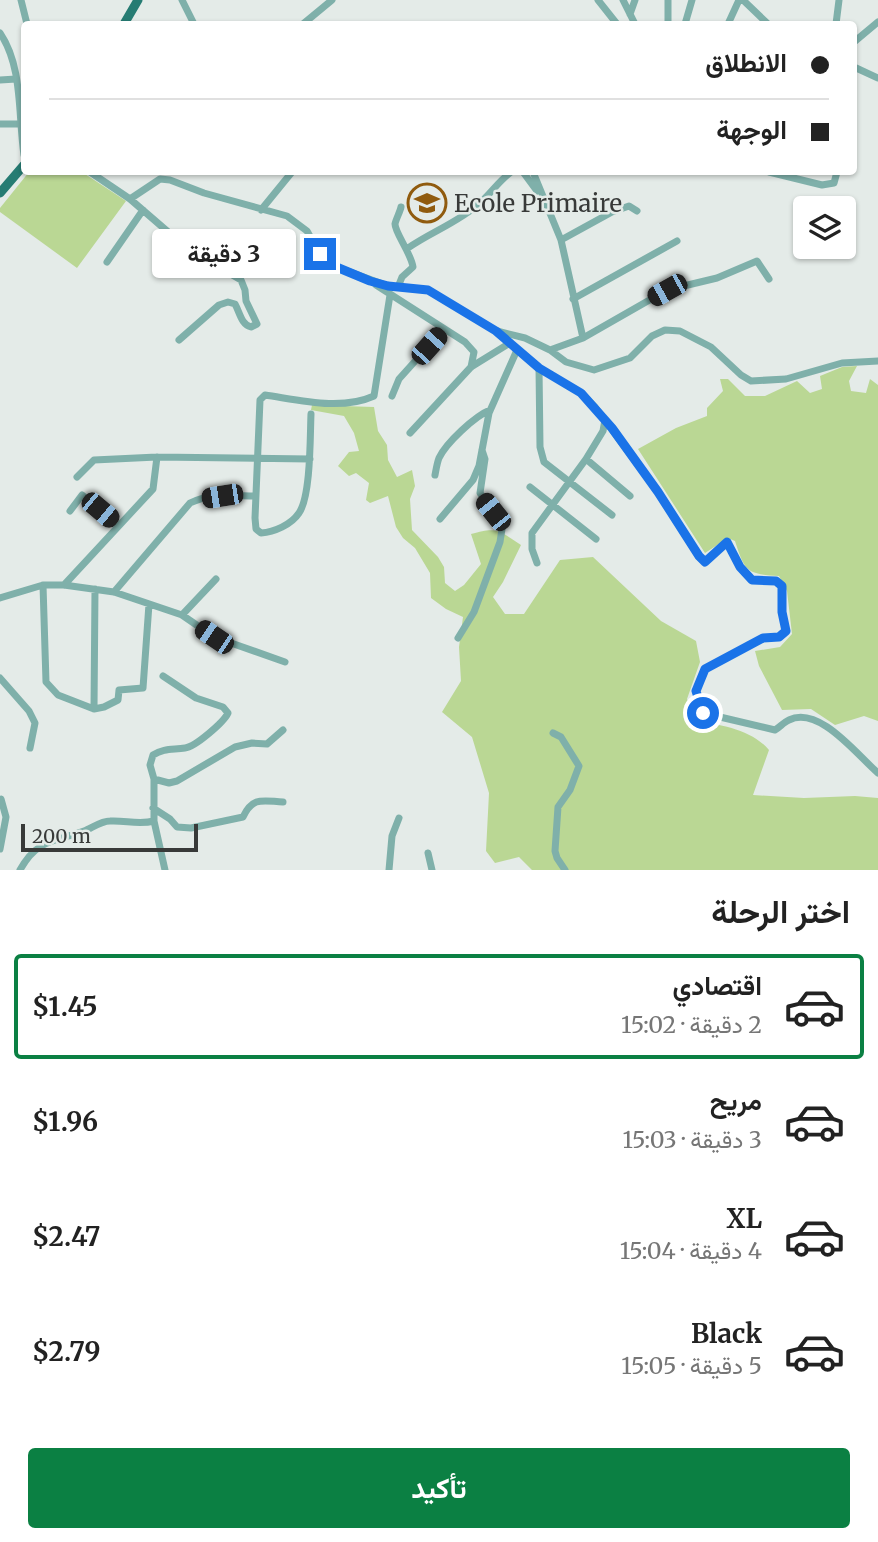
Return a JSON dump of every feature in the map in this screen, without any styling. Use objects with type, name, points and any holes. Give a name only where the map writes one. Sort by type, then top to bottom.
[{"type":"main road","points":[[126,21],[138,0]]},
{"type":"main road","points":[[0,193],[21,168]]},
{"type":"street","points":[[21,0],[26,21]]},
{"type":"street","points":[[182,0],[192,21]]},
{"type":"street","points":[[307,21],[332,0]]},
{"type":"street","points":[[598,0],[615,21]]},
{"type":"street","points":[[624,0],[634,21]]},
{"type":"street","points":[[630,14],[635,0]]},
{"type":"street","points":[[668,0],[668,21]]},
{"type":"street","points":[[686,21],[692,0]]},
{"type":"street","points":[[836,21],[839,0]]},
{"type":"street","points":[[730,21],[744,1],[765,21]]},
{"type":"street","points":[[857,40],[878,22]]},
{"type":"street","points":[[0,33],[9,47],[16,79],[21,132]]},
{"type":"street","points":[[857,68],[878,78]]},
{"type":"street","points":[[0,80],[16,79]]},
{"type":"street","points":[[0,124],[20,124]]},
{"type":"street","points":[[97,175],[144,210],[189,250],[241,280],[250,313],[256,318],[257,324],[246,326],[235,304],[228,302],[219,304],[179,340]]},
{"type":"street","points":[[130,199],[162,175],[204,193],[287,216],[307,231],[326,260],[334,266],[370,281],[428,290],[496,331],[539,368],[581,393],[605,420],[658,492],[705,562],[727,542],[740,567],[752,580],[776,581],[782,586],[782,612],[786,631],[779,637],[763,638],[705,669],[696,691],[703,713],[775,730],[790,719],[810,718],[833,730],[878,773]]},
{"type":"street","points":[[261,210],[290,175]]},
{"type":"street","points":[[408,248],[453,223],[480,203],[507,175]]},
{"type":"street","points":[[528,175],[545,203]]},
{"type":"street","points":[[534,175],[561,240],[583,338]]},
{"type":"street","points":[[788,175],[822,185],[834,183],[836,175]]},
{"type":"street","points":[[802,175],[804,180]]},
{"type":"street","points":[[561,240],[612,212],[629,206],[637,211]]},
{"type":"street","points":[[398,287],[402,277],[414,267],[408,248],[395,224],[401,207]]},
{"type":"street","points":[[107,262],[144,210]]},
{"type":"street","points":[[573,299],[677,241]]},
{"type":"street","points":[[550,350],[583,338],[667,290],[716,278],[757,261],[769,279]]},
{"type":"street","points":[[370,281],[471,348],[474,352],[471,367]]},
{"type":"street","points":[[311,414],[310,459],[303,505],[298,515],[281,527],[272,532],[261,533],[256,529],[255,496],[260,400],[265,395],[321,403],[352,402],[373,396],[390,295]]},
{"type":"street","points":[[392,396],[399,379],[444,329]]},
{"type":"street","points":[[496,331],[525,338],[550,350],[566,362],[594,370],[631,358],[652,336],[665,330],[680,331],[710,347],[751,381],[786,379],[842,363],[878,361]]},
{"type":"street","points":[[410,433],[471,367],[510,343]]},
{"type":"street","points":[[440,519],[473,480],[490,410],[517,349]]},
{"type":"street","points":[[539,368],[541,455],[544,462],[612,515]]},
{"type":"street","points":[[435,475],[439,457],[473,421],[490,410]]},
{"type":"street","points":[[537,563],[532,549],[533,533],[586,458],[603,430],[605,420]]},
{"type":"street","points":[[457,638],[474,612],[500,542],[502,529],[480,494],[484,470],[482,450]]},
{"type":"street","points":[[64,585],[153,489],[158,457]]},
{"type":"street","points":[[77,477],[94,460],[158,457],[310,459]]},
{"type":"street","points":[[586,458],[630,496]]},
{"type":"street","points":[[530,487],[596,539]]},
{"type":"street","points":[[71,511],[82,495],[117,525]]},
{"type":"street","points":[[114,592],[190,503],[222,496],[255,496]]},
{"type":"street","points":[[182,615],[216,579]]},
{"type":"street","points":[[43,585],[46,682],[58,695],[94,709],[118,700],[119,690],[143,688],[149,604]]},
{"type":"street","points":[[0,598],[43,585],[114,592],[182,615],[214,637],[285,662]]},
{"type":"street","points":[[94,709],[95,589]]},
{"type":"street","points":[[163,676],[196,698],[223,707],[228,713],[222,723],[192,747],[167,749],[153,755],[150,765],[153,779],[152,808],[164,870]]},
{"type":"street","points":[[0,678],[29,711],[35,723],[30,748]]},
{"type":"street","points":[[153,779],[169,783],[177,781],[235,747],[252,743],[268,744],[283,730]]},
{"type":"street","points":[[553,733],[561,737],[579,766],[570,790],[558,807],[555,851],[565,870]]},
{"type":"street","points":[[0,849],[6,817],[1,799]]},
{"type":"street","points":[[152,808],[170,819],[177,827],[191,828],[243,817],[248,806],[257,801],[284,802]]},
{"type":"street","points":[[388,870],[392,836],[399,818]]},
{"type":"street","points":[[20,870],[39,846],[55,838],[86,830],[107,820],[141,824],[154,821]]},
{"type":"street","points":[[428,853],[432,870]]},
{"type":"green space","points":[[27,175],[87,175],[126,201],[77,268],[0,212],[0,208]]},
{"type":"green space","points":[[857,366],[849,381],[851,391],[866,393],[870,379],[878,385],[878,721],[864,716],[835,725],[811,709],[782,710],[759,666],[755,651],[780,647],[792,634],[787,591],[779,576],[760,574],[749,569],[735,541],[728,538],[705,553],[638,449],[676,428],[707,416],[707,408],[723,391],[720,379],[728,379],[745,396],[765,396],[797,381],[810,393],[822,389],[820,376],[842,367]]},
{"type":"green space","points":[[312,405],[374,407],[378,431],[387,445],[388,460],[397,477],[412,470],[415,486],[410,499],[412,530],[438,557],[444,567],[445,583],[455,591],[464,585],[481,564],[471,534],[487,530],[498,531],[521,545],[493,597],[505,614],[524,614],[560,560],[593,557],[661,621],[696,641],[700,662],[687,699],[695,721],[725,726],[745,733],[769,750],[753,795],[878,798],[878,870],[532,870],[519,857],[495,863],[486,851],[489,793],[472,737],[442,712],[461,681],[459,647],[463,617],[431,598],[430,573],[415,548],[403,538],[396,527],[388,496],[370,503],[366,500],[369,483],[356,473],[349,476],[338,466],[349,452],[359,451],[354,433],[344,416],[311,410]]},
{"type":"place","name":"Ecole Primaire","points":[[427,203]]},
{"type":"route","points":[[320,254],[334,266],[370,281],[388,286],[428,290],[496,331],[539,368],[581,393],[595,407],[658,492],[705,562],[727,542],[740,567],[752,580],[776,581],[782,586],[782,612],[786,631],[779,637],[763,638],[705,669],[696,691],[703,713]]}]
